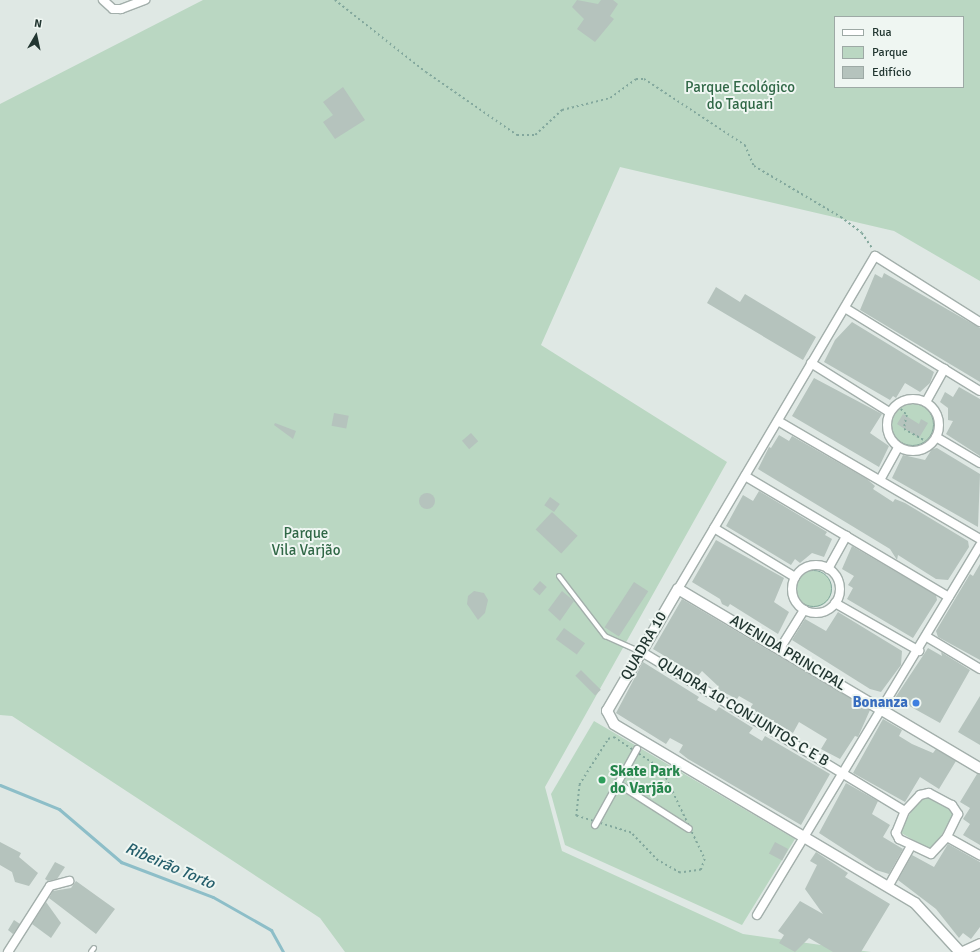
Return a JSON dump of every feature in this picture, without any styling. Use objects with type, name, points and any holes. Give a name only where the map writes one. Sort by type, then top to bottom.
[{"type":"street","points":[[103,0],[113,9],[121,9],[145,0]]},
{"type":"street","points":[[678,589],[876,256],[980,322]]},
{"type":"street","points":[[845,308],[980,391]]},
{"type":"street","points":[[811,363],[889,412]]},
{"type":"street","points":[[926,402],[944,369]]},
{"type":"street","points":[[905,400],[926,402],[938,418],[936,438],[920,451],[898,448],[889,438],[886,425],[889,412],[905,400]]},
{"type":"street","points":[[778,421],[980,539]]},
{"type":"street","points":[[936,438],[980,463]]},
{"type":"street","points":[[880,480],[898,448]]},
{"type":"street","points":[[745,476],[949,598]]},
{"type":"street","points":[[714,528],[794,577]]},
{"type":"street","points":[[828,568],[846,536]]},
{"type":"street","points":[[758,914],[882,709],[919,651],[979,549]]},
{"type":"street","points":[[816,565],[828,568],[839,584],[835,603],[826,611],[804,610],[793,595],[794,577],[804,568],[816,565]]},
{"type":"street","name":"AVENIDA PRINCIPAL","points":[[678,589],[780,647],[980,768]]},
{"type":"street","name":"QUADRA 10","points":[[678,589],[610,704],[606,715],[614,724],[805,836]]},
{"type":"street","points":[[835,603],[919,651]]},
{"type":"street","points":[[780,647],[804,610]]},
{"type":"street","points":[[927,637],[980,669]]},
{"type":"street","name":"QUADRA 10 CONJUNTOS C E B","points":[[642,652],[905,811]]},
{"type":"street","points":[[595,825],[637,749]]},
{"type":"street","points":[[617,783],[689,829]]},
{"type":"street","points":[[927,793],[952,806],[958,814],[947,837],[931,854],[911,846],[896,833],[905,811],[920,795],[927,793]]},
{"type":"street","points":[[805,836],[915,903],[961,952],[980,943]]},
{"type":"street","points":[[947,837],[980,855]]},
{"type":"street","points":[[888,887],[911,846]]},
{"type":"street","points":[[8,952],[50,886],[69,881]]},
{"type":"lane","points":[[558,576],[606,636],[642,652]]},
{"type":"path","points":[[335,0],[426,72],[517,135],[535,135],[562,110],[610,98],[636,79],[644,79],[745,145],[754,166],[841,217],[862,233],[876,256]]},
{"type":"path","points":[[911,403],[932,412],[935,428],[926,441],[912,448],[892,436],[890,427],[900,408],[911,403]]},
{"type":"path","points":[[900,408],[907,415],[904,429],[926,441]]},
{"type":"path","points":[[815,571],[828,576],[833,586],[830,597],[818,607],[804,603],[796,592],[800,576],[815,571]]},
{"type":"path","points":[[614,737],[637,749],[662,769],[705,864],[701,870],[687,875],[658,861],[631,833],[595,825],[576,816],[579,785],[608,739],[614,737]]},
{"type":"green space","name":"Parque Vila Varjão","points":[[203,0],[980,0],[980,281],[894,231],[620,167],[541,345],[727,462],[545,787],[562,851],[743,934],[871,952],[345,952],[320,918],[12,716],[0,715],[0,104]]},
{"type":"green space","points":[[909,404],[917,404],[925,407],[931,413],[934,425],[931,437],[925,443],[917,446],[909,446],[901,443],[895,437],[892,429],[892,421],[895,413],[901,407]]},
{"type":"green space","points":[[818,571],[827,576],[831,582],[831,596],[827,602],[818,607],[810,607],[801,602],[797,596],[796,585],[801,576],[807,572]]},
{"type":"green space","points":[[594,721],[795,839],[742,925],[565,845],[551,794]]},
{"type":"green space","points":[[922,793],[955,812],[932,851],[900,832]]},
{"type":"building","points":[[577,0],[598,4],[601,0],[613,0],[618,4],[610,16],[614,19],[595,42],[577,29],[584,19],[572,7]]},
{"type":"building","points":[[343,87],[365,120],[335,139],[323,122],[333,115],[323,102]]},
{"type":"building","points":[[884,273],[980,328],[980,382],[860,310],[875,274],[882,278]]},
{"type":"building","points":[[716,287],[740,302],[745,294],[816,337],[803,360],[707,303]]},
{"type":"building","points":[[852,322],[934,372],[930,383],[920,392],[905,383],[896,398],[893,396],[890,400],[824,362],[835,340]]},
{"type":"building","points":[[814,378],[882,414],[870,433],[889,446],[879,467],[792,416]]},
{"type":"building","points":[[959,387],[980,399],[980,456],[946,434],[953,421],[948,420],[948,408],[940,402],[945,392],[953,397]]},
{"type":"building","points":[[334,413],[349,416],[346,429],[332,426]]},
{"type":"building","points":[[903,414],[919,424],[921,419],[928,423],[919,438],[897,424]]},
{"type":"building","points":[[275,423],[296,431],[293,439],[274,425]]},
{"type":"building","points":[[471,433],[478,441],[469,449],[462,441]]},
{"type":"building","points":[[779,435],[789,441],[792,436],[867,479],[875,486],[873,489],[893,502],[895,499],[905,503],[968,541],[969,547],[948,580],[936,579],[898,555],[897,560],[890,549],[758,469],[769,447],[771,448]]},
{"type":"building","points":[[937,448],[980,474],[978,527],[892,478],[903,455],[925,460],[932,449]]},
{"type":"building","points":[[759,491],[827,532],[825,535],[832,539],[824,557],[812,553],[800,563],[795,559],[791,565],[726,526],[743,495],[753,501]]},
{"type":"building","points":[[424,493],[430,493],[435,498],[433,507],[430,509],[424,509],[419,504],[419,498]]},
{"type":"building","points":[[550,497],[560,504],[554,512],[544,505]]},
{"type":"building","points":[[552,512],[578,536],[561,553],[536,530]]},
{"type":"building","points":[[716,540],[784,578],[774,602],[789,612],[778,634],[730,604],[728,607],[722,604],[720,599],[692,582]]},
{"type":"building","points":[[852,546],[936,595],[937,600],[913,638],[847,599],[853,588],[848,585],[854,576],[842,569]]},
{"type":"building","points":[[980,564],[980,660],[938,637],[936,631],[970,574],[973,576]]},
{"type":"building","points":[[540,581],[547,587],[540,595],[533,589]]},
{"type":"building","points":[[634,582],[648,591],[619,637],[605,627]]},
{"type":"building","points":[[474,591],[484,593],[488,600],[485,613],[478,620],[467,604],[468,596]]},
{"type":"building","points":[[562,591],[574,601],[560,621],[548,610]]},
{"type":"building","points":[[682,599],[870,710],[858,737],[855,736],[840,759],[821,749],[827,739],[799,722],[793,733],[750,708],[753,704],[739,696],[737,699],[717,689],[719,687],[702,671],[698,676],[653,649]]},
{"type":"building","points":[[838,612],[902,651],[901,665],[881,692],[870,689],[792,640],[805,619],[826,631]]},
{"type":"building","points":[[564,628],[585,643],[577,655],[556,639]]},
{"type":"building","points":[[928,648],[942,656],[941,652],[970,670],[940,723],[895,698]]},
{"type":"building","points":[[643,662],[699,697],[697,700],[716,711],[719,707],[753,728],[749,733],[762,741],[765,736],[830,774],[801,825],[688,759],[679,752],[683,745],[670,738],[666,744],[616,713]]},
{"type":"building","points":[[581,670],[601,690],[595,695],[575,676]]},
{"type":"building","points":[[980,696],[980,745],[958,732]]},
{"type":"building","points":[[883,719],[902,730],[899,736],[912,744],[933,753],[936,749],[956,761],[939,789],[920,777],[905,802],[853,773]]},
{"type":"building","points":[[977,774],[980,774],[980,845],[963,835],[970,824],[963,819],[970,808],[960,802]]},
{"type":"building","points":[[846,783],[878,801],[872,814],[890,825],[883,837],[903,849],[889,874],[876,870],[819,833]]},
{"type":"building","points":[[0,842],[21,853],[19,857],[38,873],[29,886],[15,882],[12,872],[0,865]]},
{"type":"building","points":[[775,842],[788,849],[782,861],[769,853]]},
{"type":"building","points":[[948,844],[980,862],[980,927],[971,939],[963,933],[959,938],[936,909],[898,880],[912,855],[934,867]]},
{"type":"building","points":[[816,852],[848,873],[845,877],[890,904],[861,952],[833,952],[809,938],[795,952],[779,943],[784,935],[778,931],[800,901],[823,914],[805,889],[817,865],[810,861]]},
{"type":"building","points":[[55,862],[65,867],[57,879],[48,881],[45,879]]},
{"type":"building","points":[[76,881],[115,909],[96,934],[49,898],[53,891],[71,888]]},
{"type":"building","points":[[46,902],[61,923],[51,938],[32,924]]},
{"type":"building","points":[[14,920],[20,924],[13,934],[8,930]]},
{"type":"waterway","name":"Ribeirão Torto","points":[[0,785],[59,809],[121,862],[213,897],[271,930],[283,952]]},
{"type":"place","name":"Bonanza","points":[[916,703]]},
{"type":"place","name":"Skate Park do Varjão","points":[[602,780]]},
{"type":"park label","name":"Parque Ecológico do Taquari","points":[[740,96]]}]
